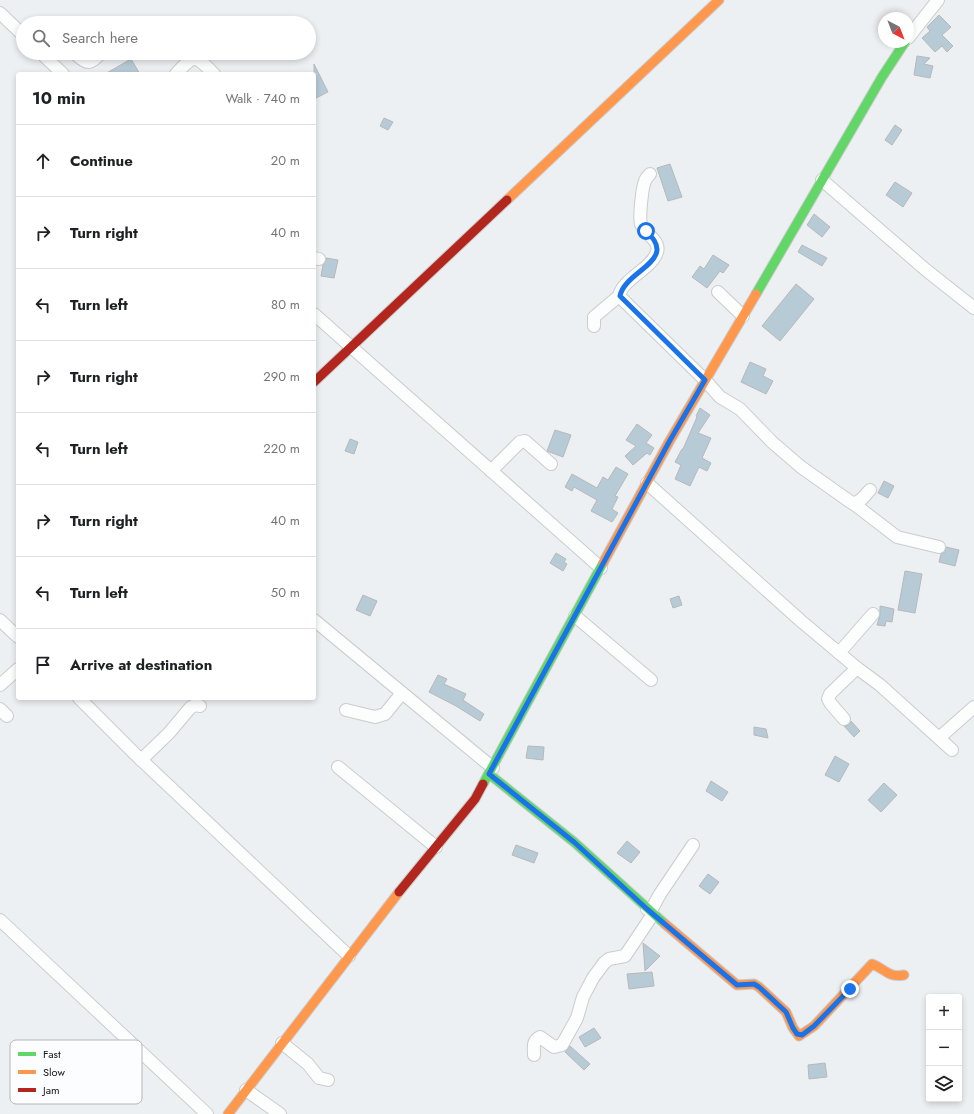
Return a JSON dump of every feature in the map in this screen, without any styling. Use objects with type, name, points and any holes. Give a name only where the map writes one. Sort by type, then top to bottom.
[{"type":"street","points":[[316,380],[719,0]]},
{"type":"street","points":[[914,30],[938,0]]},
{"type":"street","points":[[0,13],[16,28]]},
{"type":"street","points":[[228,1114],[349,956],[475,799],[705,380],[882,77],[901,48]]},
{"type":"street","points":[[50,60],[61,72]]},
{"type":"street","points":[[178,72],[190,60]]},
{"type":"street","points":[[200,60],[212,72]]},
{"type":"street","points":[[594,326],[594,316],[620,296],[622,289],[653,260],[658,252],[656,241],[642,225],[640,217],[643,187],[645,180],[650,174]]},
{"type":"street","points":[[822,180],[926,270],[974,308]]},
{"type":"street","points":[[718,292],[743,316]]},
{"type":"street","points":[[620,296],[705,380],[720,397],[740,409],[772,442],[801,467],[849,502],[854,504],[897,537],[939,547]]},
{"type":"street","points":[[316,316],[601,568]]},
{"type":"street","points":[[491,471],[520,442],[525,441],[551,464]]},
{"type":"street","points":[[647,484],[801,621],[857,668],[880,685],[952,750]]},
{"type":"street","points":[[854,504],[870,490]]},
{"type":"street","points":[[839,653],[873,614]]},
{"type":"street","points":[[575,616],[651,680]]},
{"type":"street","points":[[0,620],[16,635]]},
{"type":"street","points":[[316,622],[402,693],[574,842],[650,912],[737,985],[754,984],[759,987],[786,1012],[793,1028],[799,1036],[814,1026],[872,964],[878,966],[889,976],[904,975]]},
{"type":"street","points":[[844,719],[828,699],[830,694],[857,668]]},
{"type":"street","points":[[0,685],[16,671]]},
{"type":"street","points":[[346,710],[375,717],[385,714],[402,693]]},
{"type":"street","points":[[81,700],[142,760],[349,956]]},
{"type":"street","points":[[142,760],[169,733],[190,708],[195,705],[200,706]]},
{"type":"street","points":[[939,738],[974,707]]},
{"type":"street","points":[[338,767],[436,847]]},
{"type":"street","points":[[534,1055],[535,1039],[540,1037],[554,1047],[562,1046],[577,1018],[583,997],[593,978],[604,963],[609,959],[625,956],[660,894],[693,845]]},
{"type":"street","points":[[0,920],[128,1040]]},
{"type":"street","points":[[282,1043],[308,1064],[319,1078],[328,1080]]},
{"type":"street","points":[[142,1053],[207,1114]]},
{"type":"street","points":[[246,1090],[280,1114]]},
{"type":"building","points":[[939,15],[951,27],[942,35],[953,46],[947,52],[942,46],[935,52],[922,38],[930,31],[927,27]]},
{"type":"building","points":[[917,56],[930,58],[924,64],[933,66],[930,78],[914,75]]},
{"type":"building","points":[[132,60],[139,72],[108,72]]},
{"type":"building","points":[[314,64],[328,92],[316,98],[316,72],[314,72]]},
{"type":"building","points":[[384,118],[393,122],[388,130],[380,126]]},
{"type":"building","points":[[895,125],[902,130],[892,145],[885,140]]},
{"type":"building","points":[[670,164],[682,197],[668,201],[657,168]]},
{"type":"building","points":[[895,182],[912,193],[903,207],[886,195]]},
{"type":"building","points":[[814,214],[830,227],[822,237],[807,225]]},
{"type":"building","points":[[802,245],[827,258],[822,266],[798,252]]},
{"type":"building","points":[[713,255],[729,265],[723,273],[720,271],[707,288],[692,277],[700,266],[704,269]]},
{"type":"building","points":[[326,258],[338,260],[334,278],[321,276]]},
{"type":"building","points":[[796,284],[814,299],[780,341],[762,326]]},
{"type":"building","points":[[750,362],[766,369],[763,376],[773,381],[766,394],[741,382]]},
{"type":"building","points":[[700,408],[710,415],[698,433],[711,438],[702,458],[711,463],[707,471],[699,467],[690,486],[675,479],[681,465],[675,462],[683,449]]},
{"type":"building","points":[[637,424],[652,435],[646,443],[654,448],[650,455],[647,453],[633,465],[625,456],[636,446],[626,440]]},
{"type":"building","points":[[555,430],[571,435],[563,457],[547,451]]},
{"type":"building","points":[[350,439],[358,442],[354,454],[345,451]]},
{"type":"building","points":[[616,467],[628,474],[615,496],[618,497],[612,509],[618,513],[612,522],[591,511],[597,500],[574,487],[572,491],[565,487],[572,474],[597,488],[603,477],[608,480]]},
{"type":"building","points":[[884,481],[894,486],[888,498],[878,493]]},
{"type":"building","points":[[946,547],[959,550],[955,566],[939,562],[941,554],[945,552]]},
{"type":"building","points":[[556,553],[566,559],[564,562],[567,564],[563,571],[550,563]]},
{"type":"building","points":[[905,571],[922,574],[915,613],[898,610]]},
{"type":"building","points":[[363,595],[377,601],[370,616],[356,610]]},
{"type":"building","points":[[679,596],[682,605],[673,608],[670,599]]},
{"type":"building","points":[[880,606],[894,609],[892,622],[886,621],[885,626],[877,625],[880,615]]},
{"type":"building","points":[[438,675],[447,679],[444,684],[466,694],[463,700],[484,714],[480,721],[429,692]]},
{"type":"building","points":[[851,721],[860,731],[854,737],[844,726],[849,725]]},
{"type":"building","points":[[754,727],[766,729],[768,738],[754,735]]},
{"type":"building","points":[[528,746],[544,747],[543,760],[526,758]]},
{"type":"building","points":[[835,756],[849,764],[839,782],[825,775]]},
{"type":"building","points":[[711,781],[728,792],[722,801],[706,791]]},
{"type":"building","points":[[884,783],[897,795],[881,812],[868,800]]},
{"type":"building","points":[[627,841],[640,852],[631,863],[617,853]]},
{"type":"building","points":[[516,845],[538,853],[534,863],[512,855]]},
{"type":"building","points":[[708,874],[719,882],[710,894],[699,886]]},
{"type":"building","points":[[643,943],[660,956],[645,971]]},
{"type":"building","points":[[652,972],[654,986],[629,989],[627,974]]},
{"type":"building","points":[[594,1028],[601,1038],[585,1047],[579,1037]]},
{"type":"building","points":[[570,1046],[590,1064],[584,1070],[565,1052]]},
{"type":"building","points":[[825,1063],[827,1077],[809,1079],[808,1065]]},
{"type":"traffic: fast","points":[[756,294],[882,77],[901,48]]},
{"type":"traffic: fast","points":[[483,784],[603,563]]},
{"type":"traffic: fast","points":[[489,774],[574,842],[665,924]]},
{"type":"traffic: slow","points":[[507,200],[719,0]]},
{"type":"traffic: slow","points":[[603,563],[669,442],[756,294]]},
{"type":"traffic: slow","points":[[228,1114],[399,892]]},
{"type":"traffic: slow","points":[[665,924],[737,985],[754,984],[759,987],[786,1012],[793,1028],[799,1036],[814,1026],[872,964],[891,974],[899,976],[904,975]]},
{"type":"traffic: jam","points":[[316,380],[507,200]]},
{"type":"traffic: jam","points":[[399,892],[475,799],[483,784]]},
{"type":"route","points":[[646,231],[656,241],[658,252],[653,260],[622,289],[620,296],[705,380],[669,442],[489,774],[574,842],[647,909],[737,985],[754,984],[759,987],[786,1012],[793,1028],[799,1036],[814,1026],[850,989]]}]
